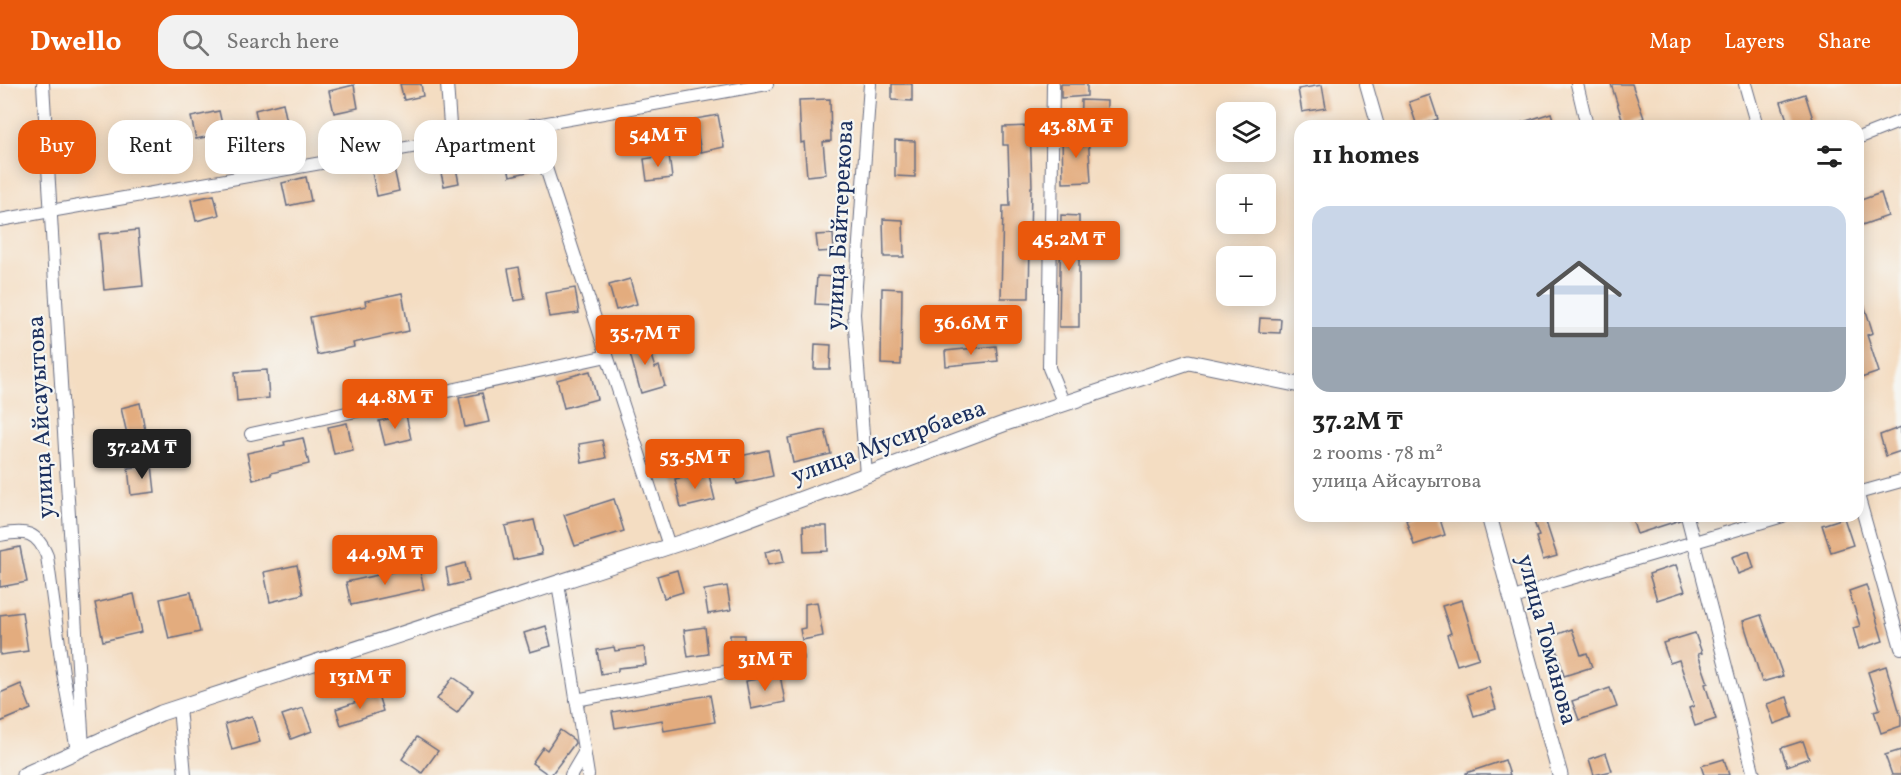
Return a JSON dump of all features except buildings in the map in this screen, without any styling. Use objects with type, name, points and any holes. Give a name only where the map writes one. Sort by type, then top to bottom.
[{"type":"street","name":"улица Айсауытова","points":[[43,84],[80,749]]},
{"type":"street","points":[[447,84],[450,120]]},
{"type":"street","points":[[557,121],[767,84]]},
{"type":"street","name":"улица Байтерекова","points":[[866,475],[854,314],[870,84]]},
{"type":"street","points":[[1053,84],[1049,368],[1064,404]]},
{"type":"street","points":[[1366,84],[1376,120]]},
{"type":"street","points":[[1577,84],[1586,120]]},
{"type":"street","points":[[1745,84],[1754,120]]},
{"type":"street","points":[[1864,136],[1901,121]]},
{"type":"street","points":[[0,219],[414,146]]},
{"type":"street","points":[[548,174],[669,546]]},
{"type":"street","points":[[251,434],[607,356]]},
{"type":"street","name":"улица Мусирбаева","points":[[24,775],[47,770],[80,749],[161,712],[669,546],[1064,404],[1189,362],[1294,384]]},
{"type":"street","points":[[1864,492],[1901,481]]},
{"type":"street","points":[[1864,515],[1901,648]]},
{"type":"street","name":"улица Томанова","points":[[1491,522],[1560,775]]},
{"type":"street","points":[[1689,522],[1754,775]]},
{"type":"street","points":[[1512,599],[1558,582],[1763,522]]},
{"type":"street","points":[[0,535],[19,531],[35,536],[42,543],[47,556],[63,673],[80,749]]},
{"type":"street","points":[[558,583],[588,775]]},
{"type":"street","points":[[576,700],[798,658]]},
{"type":"street","points":[[179,707],[185,775]]},
{"type":"street","points":[[571,775],[584,753]]}]
